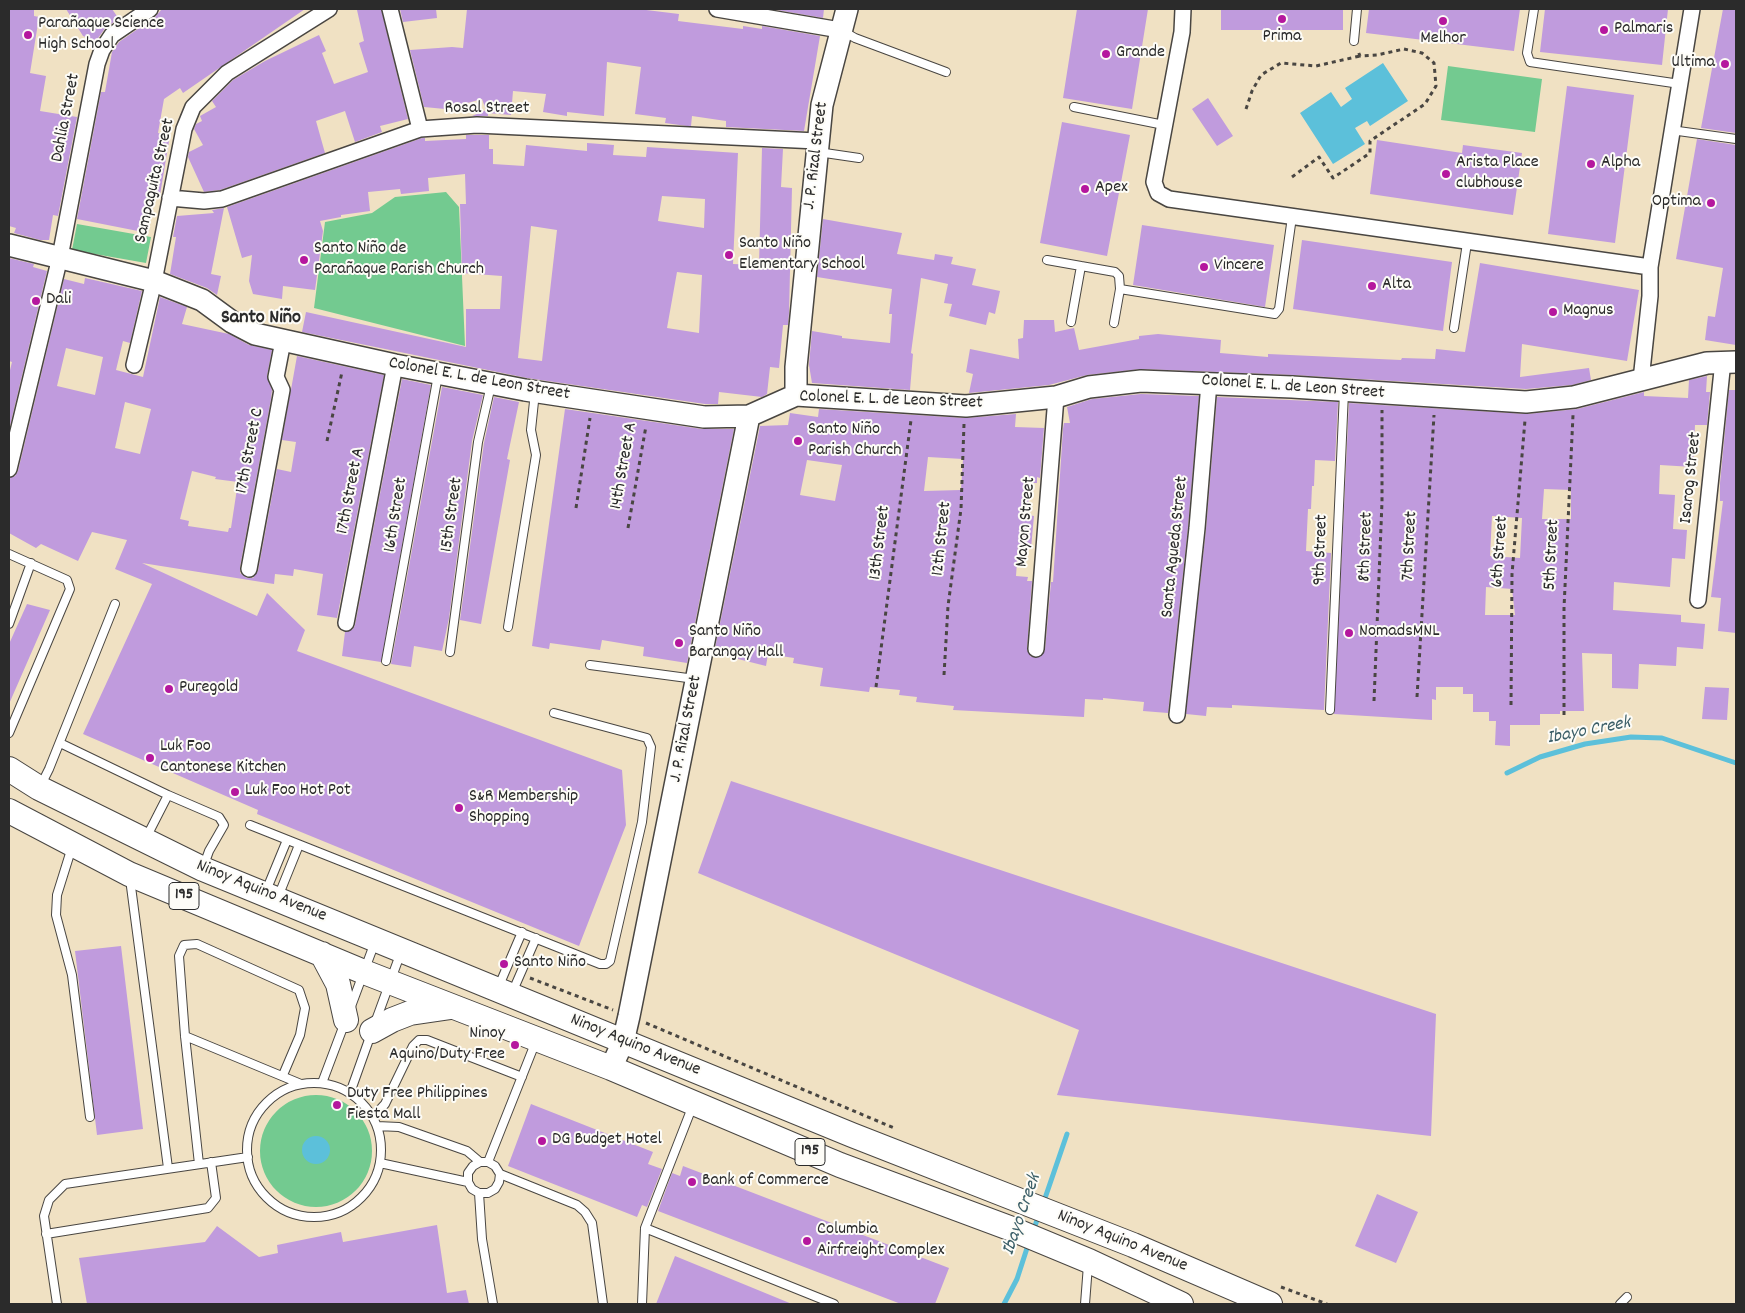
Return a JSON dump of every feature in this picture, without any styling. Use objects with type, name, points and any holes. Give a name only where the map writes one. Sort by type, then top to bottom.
[{"type":"main road","name":"Ninoy Aquino Avenue","points":[[11,775],[144,842],[203,869],[402,950],[510,986],[623,1042],[1062,1218],[1270,1304]]},
{"type":"main road","name":"Ninoy Aquino Avenue","points":[[9,811],[129,874],[364,972],[611,1068],[840,1165],[1052,1245],[1180,1304]]},
{"type":"main road","points":[[322,954],[338,984],[346,1020]]},
{"type":"main road","points":[[372,1031],[410,1013],[454,1007]]},
{"type":"street","name":"Dahlia Street","points":[[9,469],[60,257],[96,64],[102,50],[112,35],[150,9]]},
{"type":"street","name":"Sampaguita Street","points":[[134,365],[154,281],[184,130],[193,107],[227,73],[329,9]]},
{"type":"street","points":[[390,9],[420,129]]},
{"type":"street","points":[[717,9],[840,30]]},
{"type":"street","name":"J. P. Rizal Street","points":[[796,395],[796,367],[822,105],[847,9]]},
{"type":"street","points":[[1183,9],[1182,32],[1154,182],[1158,193],[1170,199],[1650,267]]},
{"type":"street","points":[[1642,380],[1650,296],[1650,267],[1692,9]]},
{"type":"street","name":"Rosal Street","points":[[170,198],[204,201],[222,199],[420,129],[477,125],[817,146]]},
{"type":"street","name":"Colonel E. L. de Leon Street","points":[[9,245],[154,281],[202,300],[232,322],[255,334],[283,341],[438,374],[704,417],[749,416],[796,395],[966,406],[1056,397],[1089,387],[1141,381],[1208,383],[1526,402],[1574,397],[1642,380],[1730,362]]},
{"type":"street","name":"17th Street C","points":[[248,568],[282,390],[276,376],[283,341]]},
{"type":"street","name":"Isarog Street","points":[[1698,600],[1730,362]]},
{"type":"street","name":"17th Street A","points":[[346,623],[395,366]]},
{"type":"street","name":"Santa Agueda Street","points":[[1177,715],[1197,528],[1208,383]]},
{"type":"street","name":"Mayon Street","points":[[1036,649],[1056,397]]},
{"type":"street","name":"J. P. Rizal Street","points":[[611,1068],[623,1042],[629,1016],[749,416]]},
{"type":"lane","points":[[1354,41],[1357,9]]},
{"type":"lane","points":[[1534,9],[1527,53],[1530,62],[1680,84]]},
{"type":"lane","points":[[840,30],[855,38],[946,72]]},
{"type":"lane","points":[[1074,107],[1164,125]]},
{"type":"lane","points":[[1671,130],[1736,139]]},
{"type":"lane","points":[[817,146],[859,158]]},
{"type":"lane","points":[[1120,289],[1275,314],[1279,309],[1292,217]]},
{"type":"lane","points":[[1454,328],[1467,242]]},
{"type":"lane","points":[[1047,260],[1115,272],[1119,276],[1120,289],[1114,323]]},
{"type":"lane","points":[[1071,322],[1081,266]]},
{"type":"lane","name":"16th Street","points":[[386,660],[438,374]]},
{"type":"lane","name":"15th Street","points":[[450,652],[478,442],[491,383]]},
{"type":"lane","points":[[508,627],[536,455],[531,430],[536,391]]},
{"type":"lane","name":"9th Street","points":[[1330,710],[1344,391]]},
{"type":"lane","points":[[9,554],[67,580],[70,589],[9,733]]},
{"type":"lane","points":[[9,624],[31,563]]},
{"type":"lane","points":[[40,788],[60,743],[115,604]]},
{"type":"lane","points":[[590,665],[697,680]]},
{"type":"lane","points":[[250,825],[600,964],[610,961],[642,822],[651,747],[647,738],[554,713]]},
{"type":"lane","points":[[60,743],[222,820],[224,824],[209,851],[203,869]]},
{"type":"lane","points":[[144,842],[168,795]]},
{"type":"lane","points":[[270,896],[287,840]]},
{"type":"lane","points":[[73,845],[57,895],[56,915],[72,975],[90,1116]]},
{"type":"lane","points":[[270,896],[300,845]]},
{"type":"lane","points":[[129,874],[168,1168]]},
{"type":"lane","points":[[510,986],[522,932]]},
{"type":"lane","points":[[510,986],[536,938]]},
{"type":"lane","points":[[322,1083],[377,940]]},
{"type":"lane","points":[[199,1164],[185,1036],[179,956],[184,945],[190,943],[197,944],[299,990],[305,1008],[300,1035],[283,1075]]},
{"type":"lane","points":[[350,1093],[402,950]]},
{"type":"lane","points":[[185,1036],[301,1084]]},
{"type":"lane","points":[[377,1126],[399,1127],[466,1151],[484,1162],[496,1166],[500,1174],[499,1182],[495,1189],[488,1193],[480,1193],[472,1189],[468,1182],[468,1173],[472,1166],[484,1162],[537,1039]]},
{"type":"lane","points":[[373,1117],[384,1104],[413,1046],[418,1040],[427,1040],[522,1077]]},
{"type":"lane","points":[[322,1083],[350,1093],[363,1104],[373,1117],[381,1144],[380,1163],[374,1181],[363,1197],[348,1209],[330,1216],[311,1218],[292,1214],[269,1199],[252,1176],[248,1157],[248,1139],[253,1122],[263,1106],[280,1092],[301,1084],[322,1083]]},
{"type":"lane","points":[[642,1304],[645,1228],[693,1102]]},
{"type":"lane","points":[[57,1304],[44,1216],[49,1200],[65,1184],[248,1157]]},
{"type":"lane","points":[[46,1234],[208,1208],[216,1198],[211,1162]]},
{"type":"lane","points":[[380,1163],[468,1182]]},
{"type":"lane","points":[[500,1174],[577,1205],[586,1212],[592,1223],[603,1304]]},
{"type":"lane","points":[[480,1193],[482,1239],[493,1304]]},
{"type":"lane","points":[[645,1228],[834,1304]]},
{"type":"lane","points":[[1085,1304],[1088,1260]]},
{"type":"lane","points":[[1620,1304],[1627,1297]]},
{"type":"path","points":[[1354,41],[1360,56]]},
{"type":"path","points":[[1246,109],[1252,91],[1261,76],[1281,63],[1316,66],[1404,49],[1422,53],[1434,63],[1436,86],[1425,104],[1370,141],[1370,153],[1333,178],[1319,157],[1292,177]]},
{"type":"path","points":[[327,441],[345,354]]},
{"type":"path","name":"8th Street","points":[[1374,701],[1382,502],[1382,394]]},
{"type":"path","name":"7th Street","points":[[1417,697],[1436,397]]},
{"type":"path","name":"5th Street","points":[[1564,715],[1564,608],[1574,397]]},
{"type":"path","points":[[576,508],[593,400]]},
{"type":"path","name":"13th Street","points":[[876,688],[913,402]]},
{"type":"path","name":"6th Street","points":[[1511,705],[1512,574],[1526,402]]},
{"type":"path","name":"12th Street","points":[[944,675],[948,606],[961,509],[962,440],[966,406]]},
{"type":"path","name":"14th Street A","points":[[628,528],[649,408]]},
{"type":"path","points":[[510,986],[629,1016],[896,1129]]},
{"type":"green space","points":[[1448,66],[1542,79],[1535,132],[1441,120]]},
{"type":"green space","points":[[446,192],[459,207],[465,346],[314,308],[325,222],[372,213],[395,197]]},
{"type":"green space","points":[[77,224],[151,237],[146,263],[72,250]]},
{"type":"green space","points":[[316,1095],[337,1099],[356,1111],[368,1130],[372,1151],[368,1172],[356,1191],[337,1203],[316,1207],[295,1203],[276,1191],[264,1172],[260,1151],[264,1130],[276,1111],[295,1099]]},
{"type":"water","points":[[1383,63],[1408,101],[1370,126],[1367,121],[1355,128],[1365,144],[1333,164],[1300,113],[1331,92],[1341,107],[1352,99],[1345,88]]},
{"type":"water","points":[[316,1136],[326,1140],[330,1150],[326,1160],[316,1164],[306,1160],[302,1150],[306,1140]]},
{"type":"building","points":[[9,9],[34,9],[34,16],[39,17],[30,73],[46,76],[40,111],[77,117],[58,216],[53,215],[49,240],[40,240],[14,233],[16,228],[9,226]]},
{"type":"building","points":[[66,9],[112,9],[119,19],[106,27],[96,41],[83,36]]},
{"type":"building","points":[[162,9],[305,9],[183,93],[180,88],[164,99],[158,133],[170,135],[160,195],[154,194],[148,233],[77,219],[101,92],[105,92],[112,52],[119,42],[155,17]]},
{"type":"building","points":[[381,9],[408,119],[380,126],[382,132],[355,142],[345,111],[316,121],[325,153],[220,190],[204,192],[188,157],[189,152],[203,145],[194,129],[196,124],[202,121],[200,116],[216,107],[212,101],[233,80],[265,61],[319,35],[326,51],[322,53],[334,84],[368,72],[359,43],[364,41],[357,10]]},
{"type":"building","points":[[400,9],[436,9],[437,18],[403,22]]},
{"type":"building","points":[[467,9],[638,9],[679,14],[678,21],[743,29],[743,26],[762,29],[762,26],[820,36],[804,131],[726,127],[726,121],[692,116],[691,126],[687,126],[665,123],[666,118],[635,114],[641,67],[607,62],[604,116],[567,112],[567,116],[543,112],[546,94],[513,91],[511,115],[488,113],[488,116],[472,116],[486,110],[482,99],[445,109],[424,107],[410,50],[463,48]]},
{"type":"building","points":[[771,9],[824,9],[823,18]]},
{"type":"building","name":"Grande","points":[[1077,9],[1148,9],[1132,109],[1063,98]]},
{"type":"building","name":"Prima","points":[[1221,9],[1343,9],[1343,30],[1221,30]]},
{"type":"building","name":"Melhor","points":[[1369,9],[1520,9],[1514,51],[1366,33]]},
{"type":"building","name":"Palmaris","points":[[1545,9],[1668,9],[1662,65],[1540,52]]},
{"type":"building","name":"Ultima","points":[[1723,9],[1736,9],[1736,133],[1701,128]]},
{"type":"building","name":"Alpha","points":[[1567,86],[1634,95],[1615,243],[1548,234]]},
{"type":"building","points":[[1208,98],[1233,136],[1217,146],[1192,109]]},
{"type":"building","name":"Apex","points":[[1062,122],[1130,135],[1107,256],[1040,243]]},
{"type":"building","points":[[466,135],[489,135],[489,149],[493,149],[493,164],[524,166],[526,145],[587,151],[587,143],[614,145],[613,155],[646,157],[647,147],[738,153],[733,264],[759,265],[762,148],[783,149],[781,187],[792,188],[789,313],[788,325],[783,325],[779,368],[770,367],[767,394],[762,397],[719,392],[718,404],[705,404],[527,378],[302,332],[306,312],[466,347],[466,309],[500,309],[502,276],[462,273],[460,204],[466,204],[465,174],[428,178],[429,191],[401,194],[400,189],[368,192],[370,211],[341,215],[341,217],[320,221],[323,231],[315,290],[283,286],[282,299],[253,294],[249,281],[252,255],[242,258],[227,207],[422,138],[425,138],[425,141],[466,139]],"holes":[[[662,196],[705,199],[704,228],[658,221]],[[531,226],[557,230],[542,361],[518,358]],[[677,272],[702,275],[699,333],[667,328]]]},
{"type":"building","name":"Optima","points":[[1697,139],[1736,145],[1736,345],[1705,340],[1708,316],[1715,317],[1723,268],[1676,259]]},
{"type":"building","name":"Arista Place clubhouse","points":[[1377,140],[1462,153],[1463,145],[1522,153],[1513,215],[1370,194]]},
{"type":"building","points":[[224,208],[211,274],[221,276],[217,295],[207,288],[170,274],[176,237],[173,237],[177,216],[214,213],[212,210]]},
{"type":"building","points":[[823,219],[902,233],[897,254],[934,260],[935,254],[953,257],[951,264],[976,269],[972,285],[1000,291],[995,314],[989,312],[986,325],[949,316],[952,304],[944,303],[948,284],[921,278],[911,353],[913,354],[910,390],[812,383],[809,365],[812,331],[842,336],[842,338],[890,343],[892,314],[889,314],[892,289],[817,277]]},
{"type":"building","name":"Vincere","points":[[1142,225],[1274,245],[1265,307],[1133,285]]},
{"type":"building","name":"Alta","points":[[1302,240],[1452,262],[1443,331],[1293,309]]},
{"type":"building","points":[[9,258],[34,264],[33,267],[47,271],[9,430],[9,374],[12,362],[9,361]]},
{"type":"building","points":[[1480,263],[1639,290],[1627,361],[1522,344],[1520,377],[1589,368],[1591,380],[1572,385],[1526,389],[1293,375],[1141,369],[1087,375],[1049,385],[969,393],[973,374],[966,372],[970,349],[1019,359],[1018,339],[1023,338],[1024,320],[1054,320],[1055,332],[1074,328],[1079,350],[1139,339],[1139,336],[1158,334],[1221,340],[1220,353],[1268,357],[1268,354],[1401,360],[1402,358],[1435,359],[1436,349],[1465,352]]},
{"type":"building","points":[[85,278],[142,291],[130,343],[123,341],[116,370],[143,377],[160,297],[187,307],[182,324],[229,334],[249,345],[272,350],[267,376],[272,390],[271,399],[240,567],[240,573],[247,578],[253,578],[258,571],[277,469],[291,472],[296,442],[282,440],[297,356],[384,375],[337,618],[317,615],[323,574],[294,569],[293,576],[275,574],[274,584],[142,563],[257,616],[267,593],[305,630],[297,651],[622,770],[626,825],[579,946],[257,814],[258,810],[83,734],[152,584],[115,569],[127,540],[92,532],[78,561],[41,544],[36,548],[9,533],[9,478],[15,476],[18,471],[64,279],[84,284]],"holes":[[[66,348],[103,357],[95,395],[57,386]],[[125,402],[151,409],[140,454],[115,448]],[[192,471],[216,477],[215,479],[238,482],[231,528],[229,528],[228,532],[188,526],[189,521],[180,519]]]},
{"type":"building","points":[[1707,376],[1706,392],[1710,392],[1707,425],[1695,425],[1693,467],[1660,465],[1659,494],[1675,495],[1673,529],[1687,530],[1685,559],[1672,558],[1670,587],[1614,582],[1613,610],[1681,615],[1681,622],[1705,624],[1703,649],[1677,647],[1676,666],[1639,664],[1638,689],[1612,688],[1612,654],[1582,653],[1584,711],[1560,711],[1560,714],[1540,714],[1540,725],[1510,725],[1510,746],[1495,745],[1496,721],[1489,721],[1489,712],[1473,712],[1473,694],[1463,694],[1463,687],[1436,687],[1436,700],[1432,699],[1432,720],[1334,714],[1349,403],[1527,414],[1577,409],[1644,392],[1644,396],[1688,398],[1689,380]],"holes":[[[1544,489],[1571,490],[1571,519],[1542,519]],[[1492,516],[1522,518],[1520,558],[1490,556]],[[1486,587],[1512,589],[1515,615],[1485,615]]]},
{"type":"building","points":[[402,379],[431,385],[381,662],[342,656],[345,632],[353,629],[355,625]]},
{"type":"building","points":[[442,387],[483,395],[472,441],[449,618],[442,651],[414,646],[411,667],[391,664]]},
{"type":"building","points":[[1729,390],[1736,390],[1736,633],[1718,631],[1721,598],[1711,597],[1723,501],[1720,501],[1720,483]]},
{"type":"building","points":[[1141,394],[1199,396],[1188,527],[1168,713],[1143,711],[1144,702],[1103,698],[1103,700],[1085,699],[1084,717],[953,710],[954,706],[916,702],[917,697],[899,695],[900,690],[870,687],[869,692],[820,686],[823,668],[793,663],[794,658],[768,654],[766,666],[714,653],[760,426],[788,425],[790,413],[818,417],[819,409],[965,418],[1016,414],[1015,427],[1044,428],[1040,478],[1037,477],[1037,483],[1029,483],[1028,515],[1034,516],[1031,548],[1018,547],[1016,576],[1028,577],[1027,581],[1032,581],[1027,649],[1031,657],[1040,657],[1045,650],[1051,582],[1053,582],[1063,429],[1064,423],[1070,423],[1067,407],[1092,399]],"holes":[[[928,457],[963,459],[961,490],[924,491]],[[807,460],[842,465],[835,501],[800,495]]]},
{"type":"building","points":[[494,397],[519,402],[507,459],[510,460],[481,624],[460,620],[484,443]]},
{"type":"building","points":[[1217,397],[1338,402],[1335,461],[1315,460],[1311,509],[1308,509],[1306,551],[1331,553],[1324,710],[1232,705],[1232,708],[1207,707],[1206,716],[1186,714],[1206,529]]},
{"type":"building","points":[[565,409],[702,429],[734,429],[687,663],[643,656],[644,647],[602,640],[600,650],[550,643],[549,649],[532,646]]},
{"type":"building","points":[[27,604],[50,610],[9,704],[9,644]]},
{"type":"building","points":[[1705,687],[1729,688],[1727,720],[1702,719]]},
{"type":"building","points":[[731,781],[1436,1014],[1431,1136],[1057,1095],[1079,1030],[698,873]]},
{"type":"building","points":[[121,946],[143,1129],[97,1135],[75,951]]},
{"type":"building","points":[[531,1104],[653,1152],[648,1164],[662,1169],[647,1207],[642,1205],[637,1217],[508,1166]]},
{"type":"building","name":"Columbia Airfreight Complex","points":[[683,1166],[949,1268],[935,1304],[901,1304],[658,1211],[672,1173],[680,1176]]},
{"type":"building","points":[[1377,1194],[1418,1212],[1396,1263],[1355,1246]]},
{"type":"building","points":[[437,1225],[447,1293],[466,1290],[469,1304],[87,1304],[79,1258],[205,1242],[217,1226],[259,1257],[278,1253],[277,1245],[341,1232],[343,1242]]},
{"type":"building","points":[[675,1256],[792,1304],[656,1304]]},
{"type":"waterway","name":"Ibayo Creek","points":[[1507,773],[1540,757],[1585,744],[1631,737],[1662,738],[1736,763]]},
{"type":"waterway","name":"Ibayo Creek","points":[[1043,1204],[1067,1134]]},
{"type":"waterway","name":"Ibayo Creek","points":[[1033,1232],[1039,1214]]},
{"type":"waterway","name":"Ibayo Creek","points":[[1004,1304],[1017,1279],[1029,1242]]},
{"type":"place","name":"Prima","points":[[1282,19]]},
{"type":"place","name":"Melhor","points":[[1443,21]]},
{"type":"place","name":"Palmaris","points":[[1604,30]]},
{"type":"place","name":"Parañaque Science High School","points":[[28,35]]},
{"type":"place","name":"Grande","points":[[1106,54]]},
{"type":"place","name":"Ultima","points":[[1725,64]]},
{"type":"place","name":"Alpha","points":[[1591,164]]},
{"type":"place","name":"Arista Place clubhouse","points":[[1446,174]]},
{"type":"place","name":"Apex","points":[[1085,189]]},
{"type":"place","name":"Optima","points":[[1711,203]]},
{"type":"place","name":"Santo Niño Elementary School","points":[[729,255]]},
{"type":"place","name":"Santo Niño de Parañaque Parish Church","points":[[304,260]]},
{"type":"place","name":"Vincere","points":[[1204,267]]},
{"type":"place","name":"Alta","points":[[1372,286]]},
{"type":"place","name":"Dali","points":[[36,301]]},
{"type":"place","name":"Magnus","points":[[1553,312]]},
{"type":"place","name":"Santo Niño Parish Church","points":[[798,441]]},
{"type":"place","name":"NomadsMNL","points":[[1349,633]]},
{"type":"place","name":"Santo Niño Barangay Hall","points":[[679,643]]},
{"type":"place","name":"Puregold","points":[[169,689]]},
{"type":"place","name":"Luk Foo Cantonese Kitchen","points":[[150,758]]},
{"type":"place","name":"Luk Foo Hot Pot","points":[[235,792]]},
{"type":"place","name":"S&R Membership Shopping","points":[[459,808]]},
{"type":"place","name":"Santo Niño","points":[[504,964]]},
{"type":"place","name":"Ninoy Aquino/Duty Free","points":[[515,1045]]},
{"type":"place","name":"Duty Free Philippines Fiesta Mall","points":[[337,1105]]},
{"type":"place","name":"DG Budget Hotel","points":[[542,1141]]},
{"type":"place","name":"Bank of Commerce","points":[[692,1182]]},
{"type":"place","name":"Columbia Airfreight Complex","points":[[807,1241]]},
{"type":"district","name":"Santo Niño","points":[[261,319]]}]
